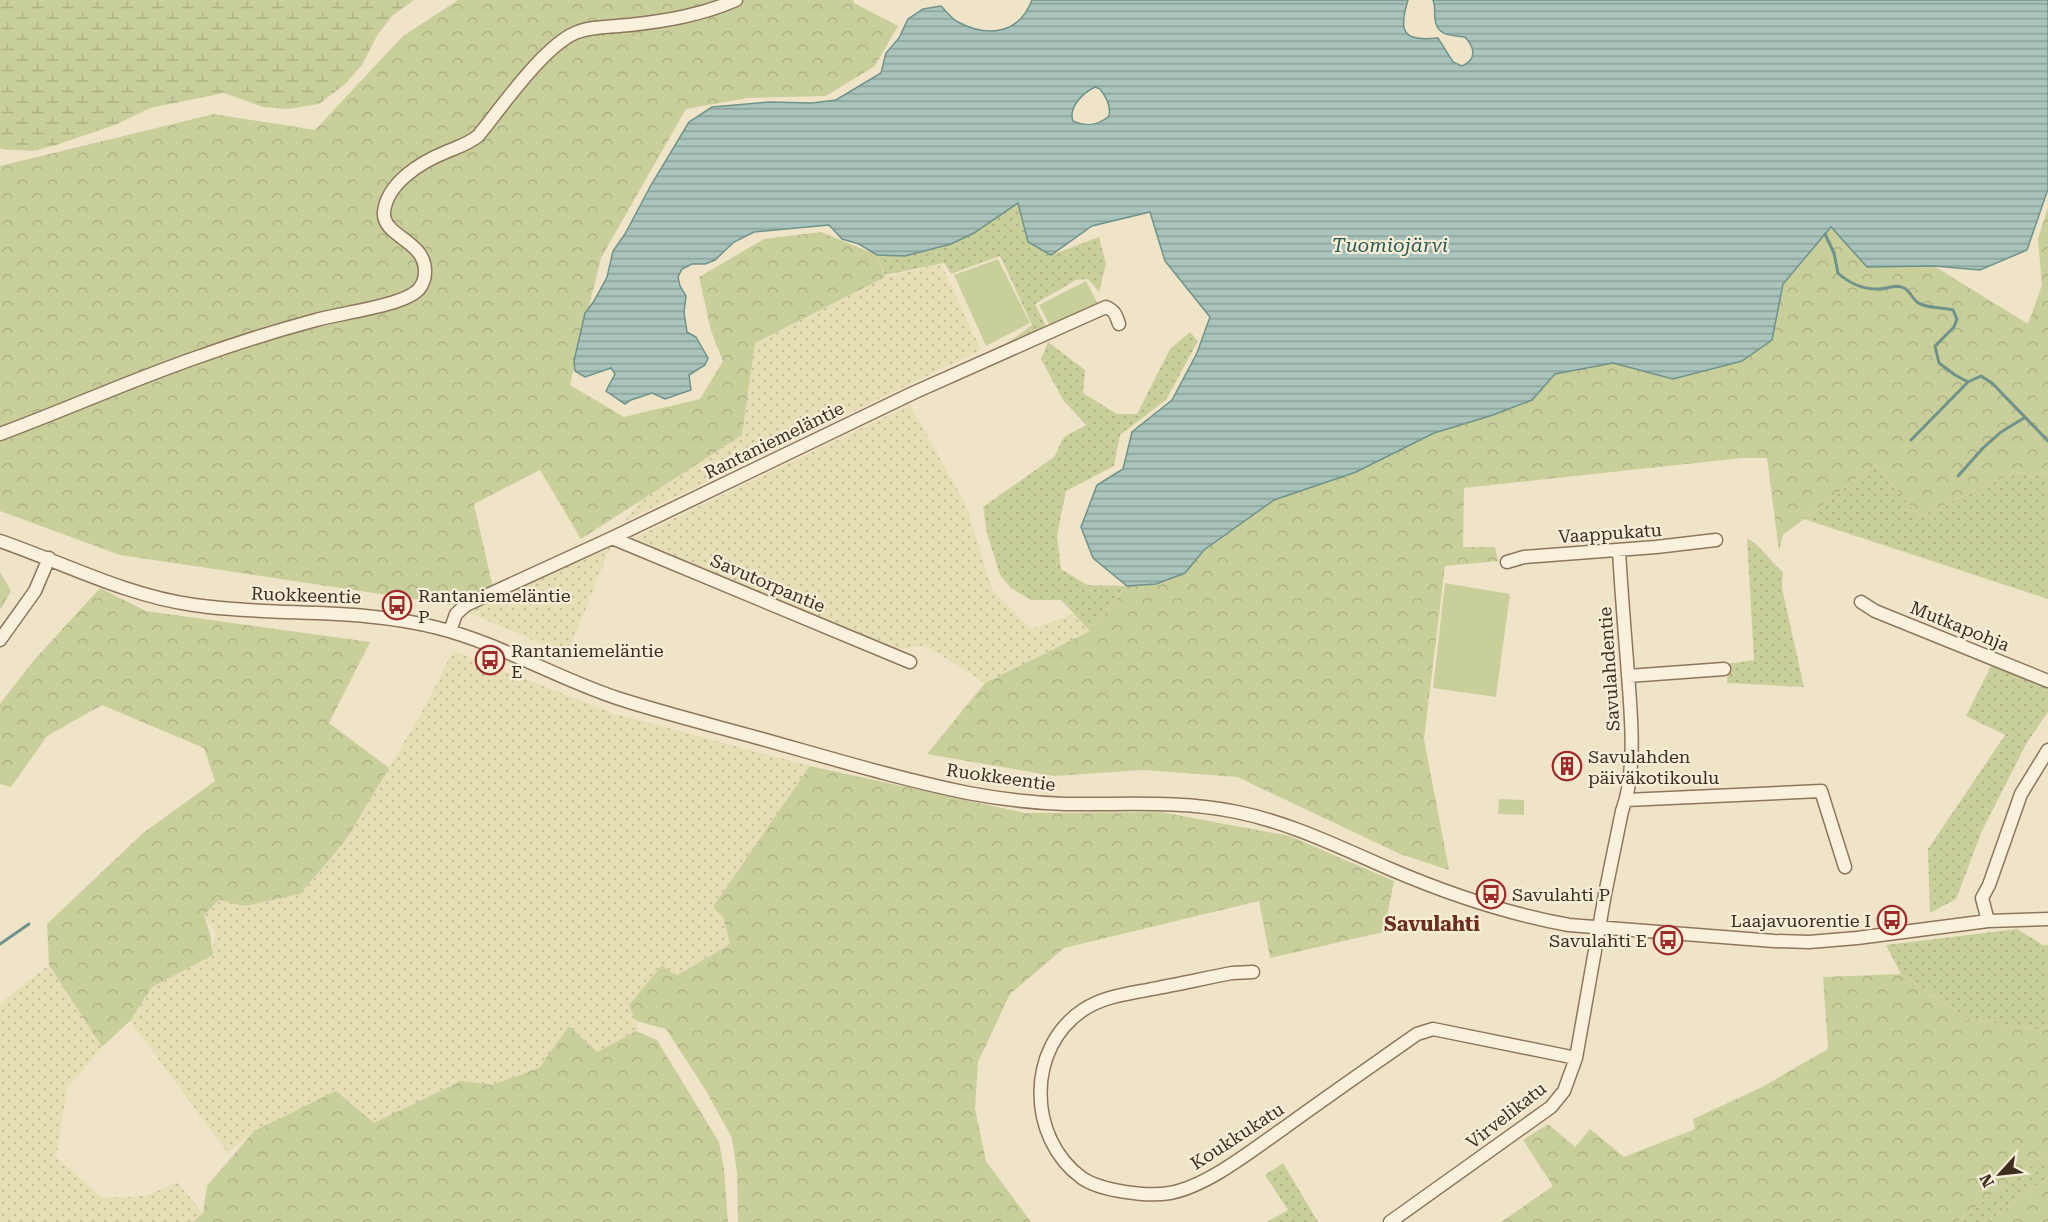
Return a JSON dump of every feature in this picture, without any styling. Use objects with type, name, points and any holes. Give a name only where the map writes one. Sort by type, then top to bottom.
[{"type":"street","points":[[0,434],[194,358],[317,319],[394,303],[411,296],[422,285],[425,276],[423,259],[414,246],[390,228],[384,218],[388,195],[402,180],[436,156],[468,143],[478,136],[546,54],[573,34],[591,29],[688,16],[736,0]]},
{"type":"street","name":"Rantaniemeläntie","points":[[450,631],[456,614],[466,605],[612,538],[913,393],[1106,307],[1116,314],[1119,324]]},
{"type":"street","name":"Savutorpantie","points":[[612,538],[910,662]]},
{"type":"street","name":"Vaappukatu","points":[[1507,562],[1524,557],[1716,540]]},
{"type":"street","name":"Ruokkeentie","points":[[0,541],[145,594],[188,605],[232,610],[366,615],[396,618],[450,631],[622,700],[916,781],[970,793],[1023,802],[1167,803],[1238,812],[1302,831],[1392,870],[1497,908],[1569,925],[1809,942],[1988,921],[2048,919]]},
{"type":"street","name":"Savulahdentie","points":[[1600,927],[1607,883],[1626,800],[1632,748],[1619,550]]},
{"type":"street","points":[[0,640],[35,591],[49,558]]},
{"type":"street","name":"Mutkapohja","points":[[1861,602],[1875,611],[2048,681]]},
{"type":"street","points":[[1628,676],[1724,669]]},
{"type":"street","points":[[1988,921],[1982,898],[1989,885],[2021,794],[2048,750]]},
{"type":"street","points":[[1626,800],[1821,791],[1845,867]]},
{"type":"street","name":"Virvelikatu","points":[[1390,1222],[1551,1107],[1564,1091],[1576,1059],[1600,927]]},
{"type":"street","name":"Koukkukatu","points":[[1253,972],[1232,973],[1108,998],[1083,1010],[1071,1019],[1050,1049],[1040,1079],[1040,1097],[1045,1126],[1058,1154],[1070,1167],[1095,1185],[1136,1193],[1170,1193],[1202,1182],[1259,1145],[1417,1034],[1433,1029],[1576,1059]]},
{"type":"shaded area","points":[[941,264],[981,350],[625,521],[641,500],[742,435],[755,343],[885,277]]},
{"type":"shaded area","points":[[910,405],[966,505],[992,589],[1031,629],[1075,614],[1090,631],[985,683],[925,645],[895,650],[633,538]]},
{"type":"shaded area","points":[[612,543],[567,655],[468,612]]},
{"type":"shaded area","points":[[453,651],[615,714],[810,766],[714,907],[723,917],[730,944],[676,976],[662,965],[630,1005],[639,1029],[597,1052],[569,1026],[539,1068],[492,1085],[461,1082],[374,1123],[254,1131],[228,1153],[130,1021],[152,987],[212,955],[215,932],[203,915],[220,900],[244,906],[345,841],[426,705]]},
{"type":"shaded area","points":[[49,965],[102,1047],[67,1089],[56,1157],[103,1198],[146,1196],[177,1182],[203,1213],[193,1222],[0,1222],[0,1003]]},
{"type":"green space","points":[[0,0],[414,0],[392,16],[378,34],[362,65],[344,85],[319,104],[288,109],[263,107],[224,93],[150,108],[115,125],[33,151],[0,149]]},
{"type":"green space","points":[[458,0],[853,0],[854,3],[898,26],[875,66],[826,96],[747,98],[686,109],[601,258],[570,385],[624,417],[700,399],[723,361],[711,331],[699,277],[764,239],[821,232],[877,255],[885,277],[755,343],[742,435],[581,539],[540,470],[474,504],[493,588],[461,606],[120,555],[0,511],[0,166],[214,114],[315,130],[403,36]]},
{"type":"green space","points":[[1019,203],[1028,242],[1051,255],[1099,237],[1106,264],[1099,292],[1088,279],[1076,280],[1035,304],[1046,326],[1039,333],[995,352],[1032,325],[1000,256],[951,274],[944,263],[885,275],[877,255],[905,256],[974,233]]},
{"type":"green space","points":[[2048,207],[2048,474],[2014,472],[1919,517],[1876,464],[1783,535],[1779,551],[1767,458],[1742,458],[1464,488],[1463,547],[1495,547],[1498,561],[1445,566],[1424,739],[1449,870],[1400,854],[1237,777],[1143,770],[1054,776],[927,754],[985,683],[1090,631],[1127,586],[1156,584],[1185,573],[1204,550],[1274,500],[1356,472],[1434,433],[1532,400],[1555,374],[1613,363],[1673,379],[1772,340],[1783,284],[1831,226],[1867,267],[1934,266],[2028,324],[2042,285],[2038,239]]},
{"type":"green space","points":[[998,259],[1030,323],[986,346],[954,275]]},
{"type":"green space","points":[[1086,281],[1098,304],[1051,328],[1039,305]]},
{"type":"green space","points":[[1190,332],[1198,341],[1166,400],[1120,435],[1114,466],[1066,491],[1057,536],[1061,569],[1087,585],[1127,586],[1090,631],[1061,600],[1031,600],[1011,588],[1000,575],[987,533],[983,507],[1054,457],[1064,437],[1086,425],[1063,400],[1041,359],[1048,342],[1085,370],[1083,393],[1117,414],[1137,414],[1170,349]]},
{"type":"green space","points":[[1876,464],[1919,517],[2014,472],[2048,474],[2048,599],[1804,519]]},
{"type":"green space","points":[[1747,538],[1783,572],[1782,588],[1804,687],[1727,683],[1728,664],[1754,660]]},
{"type":"green space","points":[[0,572],[11,591],[0,610]]},
{"type":"green space","points":[[1445,583],[1510,594],[1496,697],[1433,688]]},
{"type":"green space","points":[[100,588],[146,611],[370,642],[329,723],[389,768],[345,841],[300,894],[244,906],[219,900],[204,915],[213,955],[152,987],[130,1021],[102,1047],[49,965],[47,924],[143,833],[215,781],[204,748],[102,705],[47,736],[11,787],[0,784],[0,704],[34,660]]},
{"type":"green space","points":[[1992,664],[2048,686],[2048,712],[2026,744],[1982,831],[1956,899],[1930,913],[1928,849],[2005,735],[1966,716]]},
{"type":"green space","points":[[810,766],[1025,813],[1161,812],[1290,836],[1394,881],[1384,932],[1270,958],[1259,901],[1064,948],[1010,994],[978,1062],[975,1109],[986,1161],[1031,1222],[738,1222],[737,1173],[732,1138],[705,1089],[666,1029],[636,1021],[629,1005],[662,965],[676,976],[730,944],[723,917],[713,907]]},
{"type":"green space","points":[[1499,799],[1524,800],[1524,815],[1498,814]]},
{"type":"green space","points":[[2017,929],[2043,945],[2048,945],[2048,1027],[2042,1030],[1970,1020],[1901,974],[1886,945]]},
{"type":"green space","points":[[1901,974],[1970,1020],[2042,1030],[2048,1027],[2048,1153],[1956,1222],[1501,1222],[1553,1186],[1523,1140],[1548,1124],[1575,1147],[1590,1129],[1624,1157],[1695,1129],[1693,1119],[1762,1087],[1828,1049],[1823,977]]},
{"type":"green space","points":[[569,1026],[597,1052],[636,1031],[657,1040],[719,1142],[724,1169],[728,1222],[193,1222],[203,1213],[207,1186],[254,1131],[336,1091],[374,1123],[461,1081],[492,1085],[539,1068]]},
{"type":"green space","points":[[2048,1153],[2048,1177],[1988,1222],[1956,1222]]},
{"type":"green space","points":[[1283,1163],[1318,1222],[1267,1222],[1288,1210],[1265,1175]]},
{"type":"green space","points":[[2048,1177],[2048,1222],[1988,1222]]},
{"type":"water","name":"Tuomiojärvi","points":[[1032,0],[1408,0],[1404,20],[1406,32],[1417,38],[1438,38],[1453,62],[1462,66],[1472,57],[1471,45],[1465,37],[1446,34],[1439,29],[1436,25],[1433,0],[2048,0],[2048,189],[2027,250],[1980,270],[1934,266],[1867,267],[1831,227],[1783,284],[1772,340],[1742,361],[1673,379],[1613,363],[1555,374],[1532,400],[1434,433],[1356,472],[1274,500],[1204,550],[1185,573],[1156,584],[1127,586],[1093,558],[1081,527],[1097,485],[1123,469],[1132,432],[1172,400],[1197,353],[1210,317],[1165,261],[1150,212],[1092,226],[1051,255],[1028,242],[1018,203],[974,233],[951,244],[905,256],[877,255],[859,244],[842,239],[829,225],[754,232],[734,242],[715,260],[705,264],[692,264],[682,269],[678,277],[686,296],[684,312],[687,332],[696,337],[708,358],[705,365],[689,375],[691,390],[665,399],[652,393],[625,404],[606,391],[615,374],[611,368],[585,377],[575,371],[574,361],[585,313],[607,277],[613,251],[689,122],[712,107],[836,100],[881,73],[886,53],[899,38],[908,19],[923,9],[941,6],[958,22],[980,30],[991,31],[1011,26],[1026,11]],"holes":[[[1095,87],[1100,89],[1108,101],[1109,116],[1092,124],[1073,121],[1073,111],[1078,101]]]},
{"type":"waterway","points":[[1825,234],[1834,253],[1838,273],[1847,280],[1858,286],[1869,288],[1901,287],[1921,304],[1953,310],[1957,319],[1954,327],[1935,346],[1939,363],[1968,382],[1981,376],[1992,383],[2048,441]]},
{"type":"waterway","points":[[1911,440],[1968,382]]},
{"type":"waterway","points":[[1958,476],[2001,432],[2024,418]]},
{"type":"waterway","points":[[0,944],[29,924]]},
{"type":"place","name":"Rantaniemeläntie P","points":[[397,605]]},
{"type":"place","name":"Rantaniemeläntie E","points":[[490,660]]},
{"type":"place","name":"Savulahden päiväkotikoulu","points":[[1567,766]]},
{"type":"place","name":"Savulahti P","points":[[1491,894]]},
{"type":"place","name":"Laajavuorentie I","points":[[1892,920]]},
{"type":"place","name":"Savulahti E","points":[[1668,940]]},
{"type":"district","name":"Savulahti","points":[[1432,924]]}]
